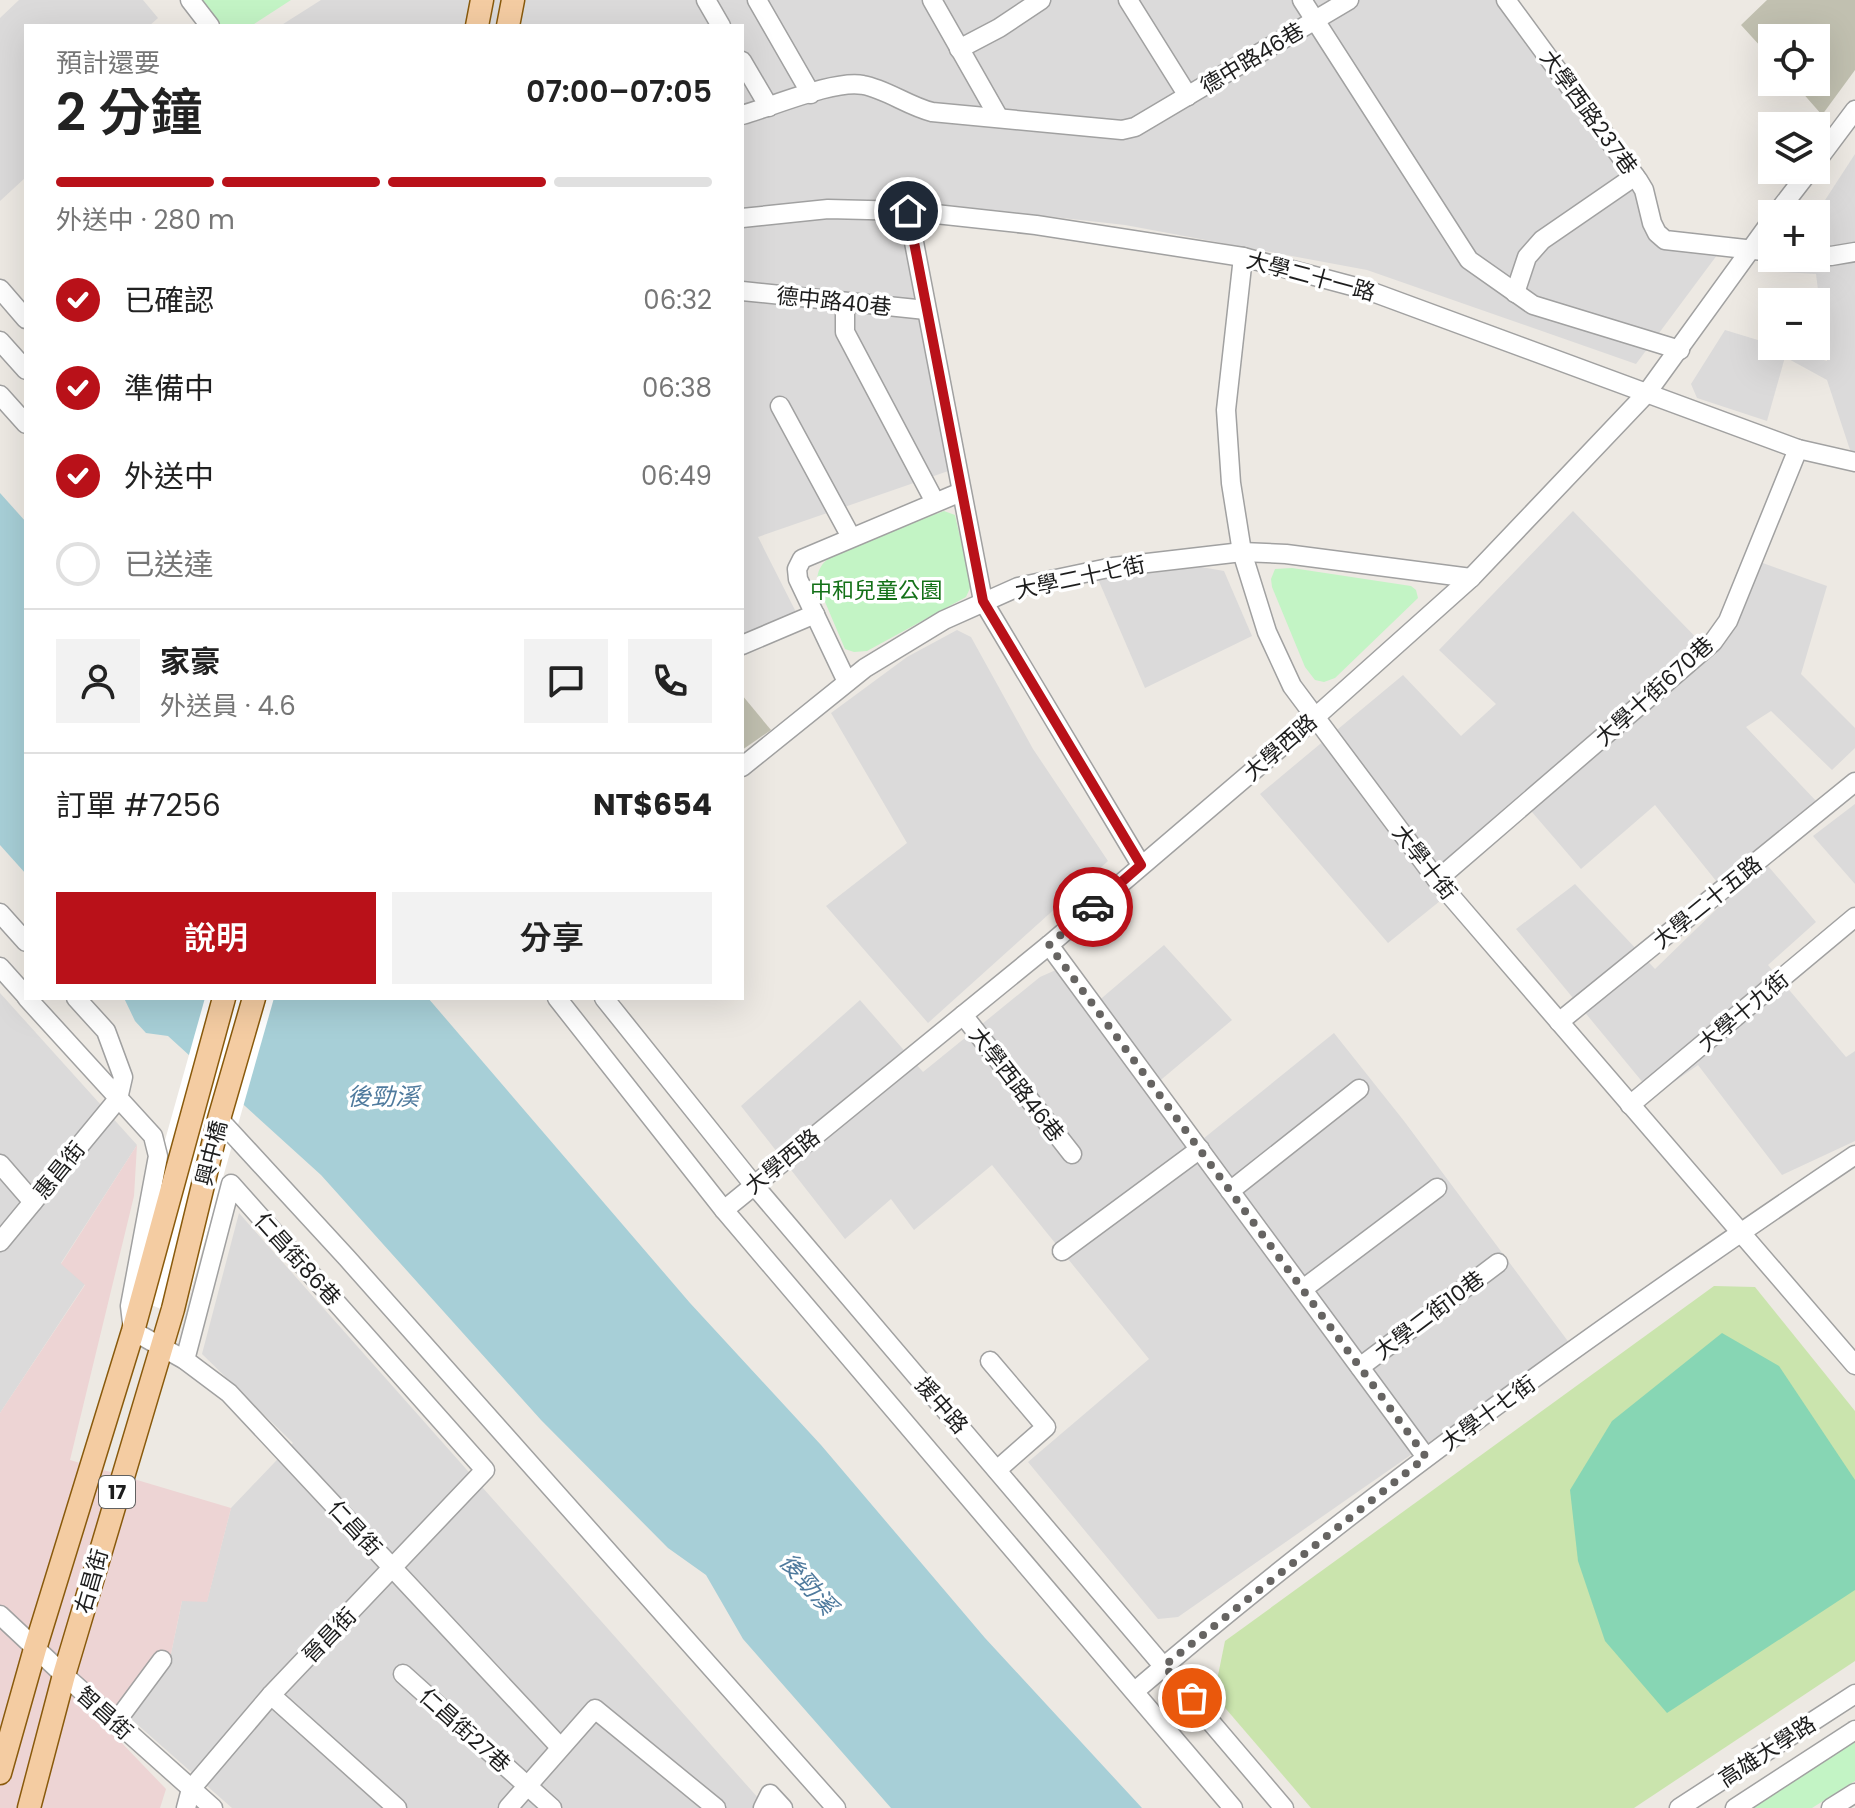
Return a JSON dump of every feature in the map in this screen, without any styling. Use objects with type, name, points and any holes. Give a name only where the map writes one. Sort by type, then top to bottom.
[{"type":"main road","points":[[477,24],[482,0]]},
{"type":"main road","points":[[508,24],[513,0]]},
{"type":"main road","name":"興中橋","points":[[143,1295],[223,1000]]},
{"type":"main road","name":"興中橋","points":[[173,1309],[219,1119],[253,1000]]},
{"type":"main road","name":"右昌街","points":[[2,1761],[143,1295]]},
{"type":"main road","name":"右昌街","points":[[29,1808],[64,1675],[173,1309]]},
{"type":"street","points":[[190,0],[208,24]]},
{"type":"street","points":[[706,0],[720,24]]},
{"type":"street","points":[[757,0],[811,94]]},
{"type":"street","points":[[932,0],[999,118]]},
{"type":"street","points":[[959,49],[999,28],[1041,0]]},
{"type":"street","points":[[1128,0],[1188,96]]},
{"type":"street","points":[[1302,0],[1314,22],[1349,0]]},
{"type":"street","name":"大學西路237巷","points":[[1506,0],[1635,176],[1644,190],[1657,233],[1665,240],[1748,251]]},
{"type":"street","name":"德中路46巷","points":[[744,114],[846,84],[864,85],[913,108],[932,112],[1122,130],[1135,127],[1314,22],[1469,260],[1533,305],[1680,350]]},
{"type":"street","points":[[744,64],[769,107]]},
{"type":"street","points":[[1830,143],[1855,110]]},
{"type":"street","points":[[1515,293],[1533,248],[1635,176]]},
{"type":"street","points":[[1787,200],[1799,184]]},
{"type":"street","name":"大學二十一路","points":[[744,218],[828,209],[908,211],[1036,225],[1243,257],[1367,290],[1798,449],[1855,462]]},
{"type":"street","points":[[908,211],[983,601],[1141,865]]},
{"type":"street","name":"大學西路","points":[[724,1210],[1049,945],[1315,718],[1471,578],[1646,394],[1758,238]]},
{"type":"street","points":[[1748,251],[1758,251]]},
{"type":"street","points":[[1830,256],[1855,252]]},
{"type":"street","name":"大學十街","points":[[1243,257],[1226,410],[1231,483],[1242,552],[1267,632],[1292,686],[1437,880],[1855,1365]]},
{"type":"street","points":[[0,289],[24,317]]},
{"type":"street","name":"德中路40巷","points":[[744,291],[926,310]]},
{"type":"street","points":[[845,303],[845,332],[935,502]]},
{"type":"street","points":[[0,341],[24,368]]},
{"type":"street","points":[[0,395],[24,422]]},
{"type":"street","points":[[780,406],[851,537]]},
{"type":"street","name":"大學十街670巷","points":[[1437,880],[1713,642],[1728,621],[1798,449]]},
{"type":"street","points":[[847,682],[798,579],[797,569],[802,559],[961,492]]},
{"type":"street","name":"大學二十七街","points":[[744,765],[865,668],[944,620],[1018,587],[1113,567],[1242,552],[1286,554],[1471,578]]},
{"type":"street","points":[[744,643],[815,614]]},
{"type":"street","name":"大學二十五路","points":[[1559,1022],[1855,782]]},
{"type":"street","points":[[0,913],[24,940]]},
{"type":"street","name":"大學十九街","points":[[1630,1105],[1855,917]]},
{"type":"street","points":[[1049,945],[1426,1457]]},
{"type":"street","points":[[0,967],[24,994]]},
{"type":"street","points":[[30,1000],[153,1136],[158,1156],[130,1306],[133,1331]]},
{"type":"street","points":[[78,1000],[106,1031],[123,1077],[118,1099]]},
{"type":"street","name":"援中路","points":[[559,1000],[724,1210],[1233,1808]]},
{"type":"street","name":"援中路","points":[[606,1000],[753,1184],[1284,1808]]},
{"type":"street","name":"大學西路46巷","points":[[963,1015],[1072,1154]]},
{"type":"street","points":[[1230,1191],[1359,1089]]},
{"type":"street","name":"惠昌街","points":[[0,1242],[118,1099]]},
{"type":"street","points":[[219,1119],[347,1258],[836,1808]]},
{"type":"street","points":[[1062,1251],[1200,1149]]},
{"type":"street","name":"大學十七街","points":[[1135,1691],[1426,1457],[1740,1233],[1855,1155]]},
{"type":"street","points":[[0,1164],[33,1202]]},
{"type":"street","name":"仁昌街86巷","points":[[185,1360],[231,1184],[485,1470]]},
{"type":"street","points":[[1303,1289],[1437,1188]]},
{"type":"street","name":"大學二街10巷","points":[[1360,1367],[1498,1263]]},
{"type":"street","name":"仁昌街","points":[[133,1331],[185,1360],[229,1393],[560,1747]]},
{"type":"street","points":[[990,1361],[1046,1427],[997,1470]]},
{"type":"street","name":"晉昌街","points":[[186,1808],[191,1789],[271,1695],[485,1470]]},
{"type":"street","name":"智昌街","points":[[0,1615],[213,1808]]},
{"type":"street","points":[[116,1722],[162,1660]]},
{"type":"street","name":"仁昌街27巷","points":[[403,1674],[552,1808]]},
{"type":"street","name":"高雄大學路","points":[[1679,1808],[1855,1694]]},
{"type":"street","points":[[271,1695],[397,1808]]},
{"type":"street","points":[[508,1808],[595,1709],[716,1808]]},
{"type":"street","name":"高雄大學路","points":[[1735,1808],[1855,1730]]},
{"type":"street","points":[[1831,1808],[1855,1793]]},
{"type":"street","points":[[766,1801],[783,1808]]},
{"type":"shaded area","points":[[19,0],[143,0],[158,18],[151,24],[24,24],[24,179],[0,201],[0,18]]},
{"type":"shaded area","points":[[321,0],[1513,0],[1669,240],[1726,243],[1636,364],[1367,270],[1125,225],[911,201],[954,469],[758,537],[798,616],[744,640],[744,24],[283,24]]},
{"type":"shaded area","points":[[1767,0],[1855,0],[1855,70],[1824,112],[1819,112],[1805,96],[1830,96],[1830,24],[1758,24],[1758,44],[1741,25]]},
{"type":"shaded area","points":[[1855,154],[1855,454],[1851,453],[1827,380],[1790,360],[1830,360],[1830,288],[1818,288],[1816,274],[1781,272],[1830,272],[1830,200],[1825,200]]},
{"type":"shaded area","points":[[1725,330],[1758,340],[1758,360],[1784,360],[1767,421],[1697,398],[1691,384]]},
{"type":"shaded area","points":[[1573,511],[1713,655],[1760,562],[1827,586],[1801,674],[1855,728],[1855,748],[1832,770],[1771,711],[1746,727],[1817,802],[1757,853],[1816,922],[1768,965],[1846,1057],[1855,1051],[1855,1141],[1782,1175],[1698,1065],[1654,1096],[1516,929],[1575,884],[1655,969],[1729,897],[1655,805],[1581,869],[1519,797],[1426,879],[1440,901],[1388,943],[1260,794],[1403,675],[1461,736],[1496,704],[1439,650]]},
{"type":"shaded area","points":[[1201,567],[1224,571],[1252,636],[1145,688],[1098,579]]},
{"type":"shaded area","points":[[957,630],[971,637],[1033,749],[1108,861],[928,1023],[826,906],[907,843],[831,713],[907,657]]},
{"type":"shaded area","points":[[744,697],[771,730],[744,749]]},
{"type":"shaded area","points":[[1855,804],[1855,884],[1813,836]]},
{"type":"shaded area","points":[[1164,945],[1232,1020],[1156,1084],[1198,1143],[1334,1033],[1404,1121],[1570,1344],[1178,1617],[1158,1619],[1028,1462],[1149,1359],[992,1165],[914,1230],[891,1199],[845,1239],[741,1106],[860,1000],[923,1072],[1040,977],[1067,965],[1096,1003]]},
{"type":"shaded area","points":[[0,993],[137,1145],[61,1263],[85,1284],[0,1413]]},
{"type":"shaded area","points":[[137,1145],[134,1196],[70,1460],[231,1508],[207,1602],[182,1601],[168,1668],[116,1737],[166,1789],[160,1808],[0,1808],[0,1413],[85,1285],[61,1264]]},
{"type":"shaded area","points":[[239,1213],[767,1808],[232,1808],[130,1718],[168,1668],[182,1601],[207,1601],[231,1508],[293,1443],[202,1354]]},
{"type":"green space","points":[[193,0],[291,0],[254,24],[211,24]]},
{"type":"green space","name":"中和兒童公園","points":[[944,511],[955,515],[971,586],[966,597],[867,651],[845,649],[817,583],[822,565],[844,549]]},
{"type":"green space","points":[[1292,568],[1411,586],[1418,598],[1335,678],[1324,682],[1315,680],[1305,667],[1272,587],[1275,569]]},
{"type":"green space","points":[[1714,1286],[1755,1287],[1855,1411],[1855,1661],[1634,1808],[1311,1808],[1214,1695],[1225,1641]]},
{"type":"green space","points":[[1722,1333],[1779,1366],[1855,1480],[1855,1590],[1667,1713],[1605,1641],[1578,1561],[1570,1490],[1612,1421]]},
{"type":"green space","points":[[1855,1741],[1855,1781],[1812,1808],[1748,1808]]},
{"type":"water","points":[[0,493],[24,520],[24,872],[0,845]]},
{"type":"water","name":"後勁溪","points":[[125,1000],[430,1000],[690,1303],[821,1445],[985,1638],[1142,1808],[891,1808],[743,1639],[706,1575],[668,1548],[541,1420],[321,1175],[168,1036],[146,1033],[135,1021]]},
{"type":"pier","points":[[204,1000],[273,1000],[183,1318],[122,1293]]},
{"type":"way so far","points":[[1093,907],[1049,945],[1426,1457],[1164,1666],[1192,1698]]},
{"type":"route","points":[[908,211],[983,601],[1141,865],[1093,907]]}]
